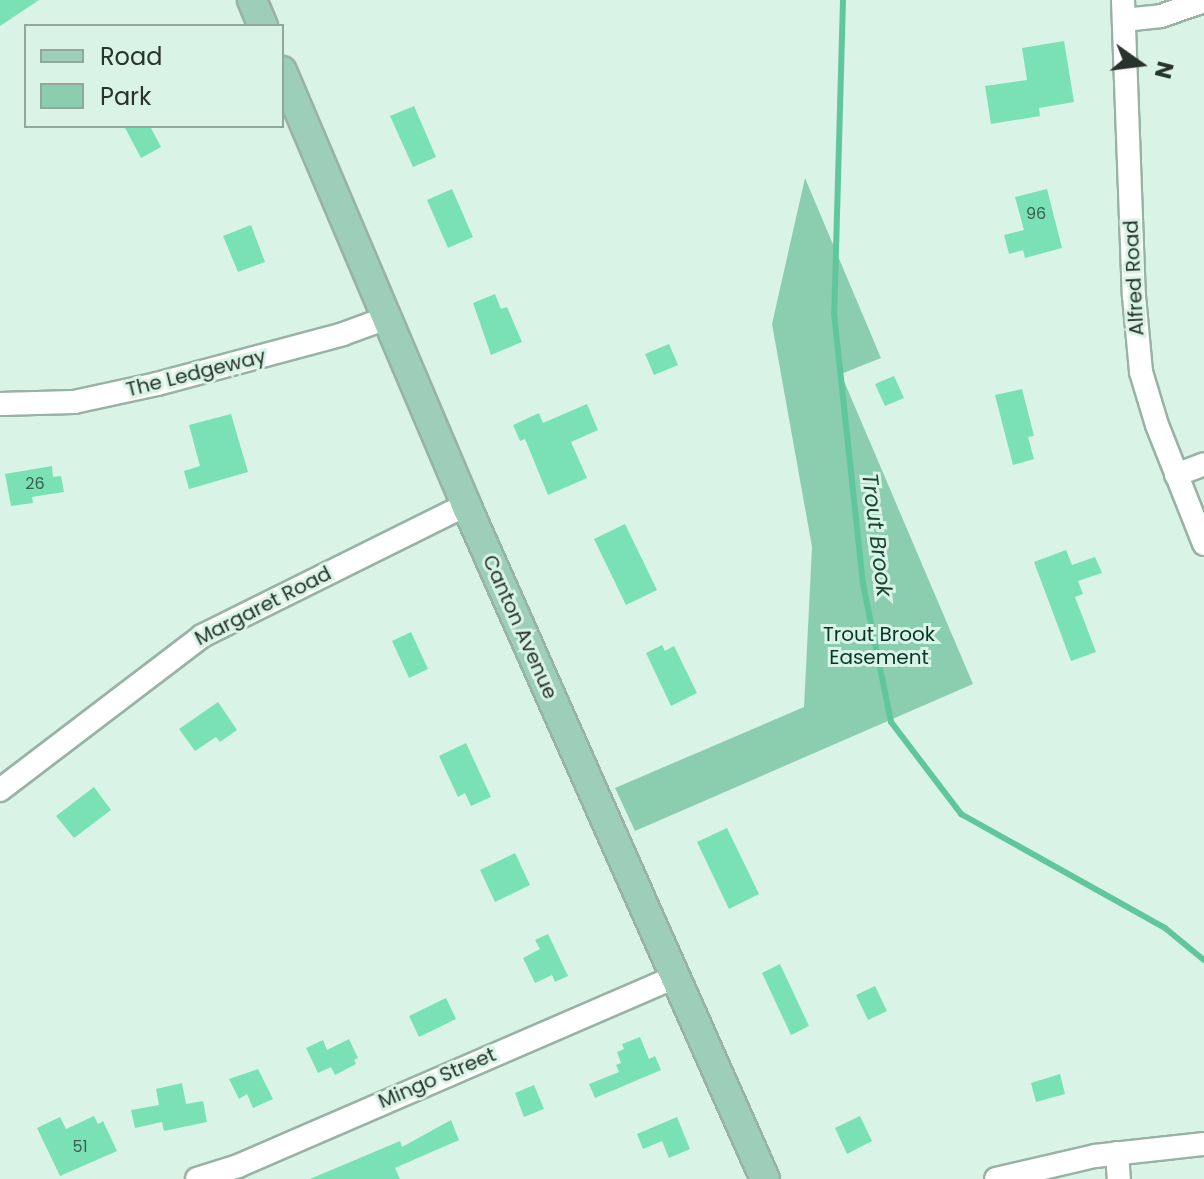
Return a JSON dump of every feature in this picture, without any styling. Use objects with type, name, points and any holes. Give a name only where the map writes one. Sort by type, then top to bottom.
[{"type":"main road","points":[[252,0],[262,24]]},
{"type":"main road","name":"Canton Avenue","points":[[284,76],[466,505],[765,1179]]},
{"type":"street","points":[[1124,10],[1161,16],[1204,1]]},
{"type":"street","name":"Alfred Road","points":[[1124,10],[1138,347],[1148,399],[1204,544]]},
{"type":"street","name":"The Ledgeway","points":[[0,404],[74,402],[182,379],[343,334],[387,318]]},
{"type":"street","points":[[1176,475],[1204,464]]},
{"type":"street","name":"Margaret Road","points":[[0,790],[202,636],[466,505]]},
{"type":"street","name":"Mingo Street","points":[[197,1179],[238,1166],[677,976]]},
{"type":"street","points":[[996,1179],[1117,1153],[1204,1144]]},
{"type":"street","points":[[1117,1153],[1119,1179]]},
{"type":"green space","name":"Trout Brook Easement","points":[[805,178],[881,358],[841,374],[973,684],[635,831],[615,788],[804,707],[812,547],[772,324]]},
{"type":"building","points":[[0,0],[39,0],[0,26]]},
{"type":"building","points":[[1064,41],[1074,102],[1039,108],[1040,116],[991,124],[985,86],[1027,80],[1022,48]]},
{"type":"building","points":[[414,106],[436,157],[413,167],[390,116]]},
{"type":"building","points":[[125,128],[151,128],[161,147],[141,158]]},
{"type":"building","points":[[452,189],[473,237],[448,248],[427,200]]},
{"type":"building","points":[[1047,189],[1062,248],[1025,258],[1023,250],[1009,254],[1004,235],[1024,230],[1015,197]]},
{"type":"building","points":[[251,225],[265,262],[238,272],[223,236]]},
{"type":"building","points":[[495,294],[501,309],[507,307],[522,342],[491,355],[473,303]]},
{"type":"building","points":[[669,344],[678,365],[654,375],[645,354]]},
{"type":"building","points":[[894,376],[904,398],[885,406],[875,384]]},
{"type":"building","points":[[1022,389],[1034,436],[1028,437],[1034,459],[1013,465],[995,395]]},
{"type":"building","points":[[587,404],[598,430],[571,442],[587,478],[548,495],[525,439],[520,441],[513,425],[539,413],[543,423]]},
{"type":"building","points":[[231,414],[248,472],[189,489],[184,471],[200,466],[189,425]]},
{"type":"building","points":[[52,466],[53,477],[61,476],[64,492],[32,497],[33,503],[11,506],[5,474]]},
{"type":"building","points":[[625,524],[657,590],[626,605],[594,539]]},
{"type":"building","points":[[1066,550],[1072,565],[1095,557],[1102,573],[1078,581],[1083,594],[1075,597],[1096,652],[1071,661],[1034,562]]},
{"type":"building","points":[[411,632],[428,669],[409,678],[392,641]]},
{"type":"building","points":[[662,645],[665,651],[674,646],[697,693],[671,706],[646,653]]},
{"type":"building","points":[[218,702],[237,730],[220,742],[216,737],[195,751],[179,729]]},
{"type":"building","points":[[466,743],[491,797],[471,806],[465,793],[458,797],[439,756]]},
{"type":"building","points":[[94,787],[111,810],[74,838],[56,816]]},
{"type":"building","points":[[727,828],[759,894],[729,909],[697,842]]},
{"type":"building","points":[[515,853],[530,885],[495,902],[480,870]]},
{"type":"building","points":[[548,934],[568,976],[555,982],[552,975],[535,983],[523,958],[540,949],[535,940]]},
{"type":"building","points":[[780,964],[809,1026],[791,1035],[762,973]]},
{"type":"building","points":[[875,986],[887,1011],[868,1020],[856,995]]},
{"type":"building","points":[[446,998],[456,1019],[419,1037],[409,1016]]},
{"type":"building","points":[[640,1037],[649,1059],[655,1056],[661,1070],[595,1098],[589,1084],[619,1072],[616,1065],[621,1063],[617,1052],[624,1049],[622,1044]]},
{"type":"building","points":[[349,1039],[358,1058],[354,1060],[356,1064],[335,1075],[331,1067],[318,1073],[306,1048],[323,1040],[327,1050]]},
{"type":"building","points":[[258,1069],[273,1099],[253,1108],[247,1094],[239,1099],[229,1079]]},
{"type":"building","points":[[1060,1074],[1065,1094],[1036,1102],[1031,1083]]},
{"type":"building","points":[[182,1083],[186,1104],[203,1101],[207,1122],[164,1131],[162,1122],[135,1128],[131,1110],[159,1105],[156,1089]]},
{"type":"building","points":[[534,1085],[544,1109],[524,1117],[515,1093]]},
{"type":"building","points":[[94,1116],[98,1124],[103,1121],[117,1151],[60,1176],[37,1128],[60,1117],[66,1129]]},
{"type":"building","points":[[860,1116],[872,1141],[847,1154],[835,1128]]},
{"type":"building","points":[[677,1117],[690,1149],[669,1158],[662,1141],[643,1149],[637,1134]]},
{"type":"building","points":[[451,1120],[459,1140],[395,1168],[400,1179],[310,1179],[400,1141],[402,1147]]},
{"type":"waterway","name":"Trout Brook","points":[[843,0],[834,313],[863,584],[891,722],[961,814],[1165,928],[1204,960]]}]
